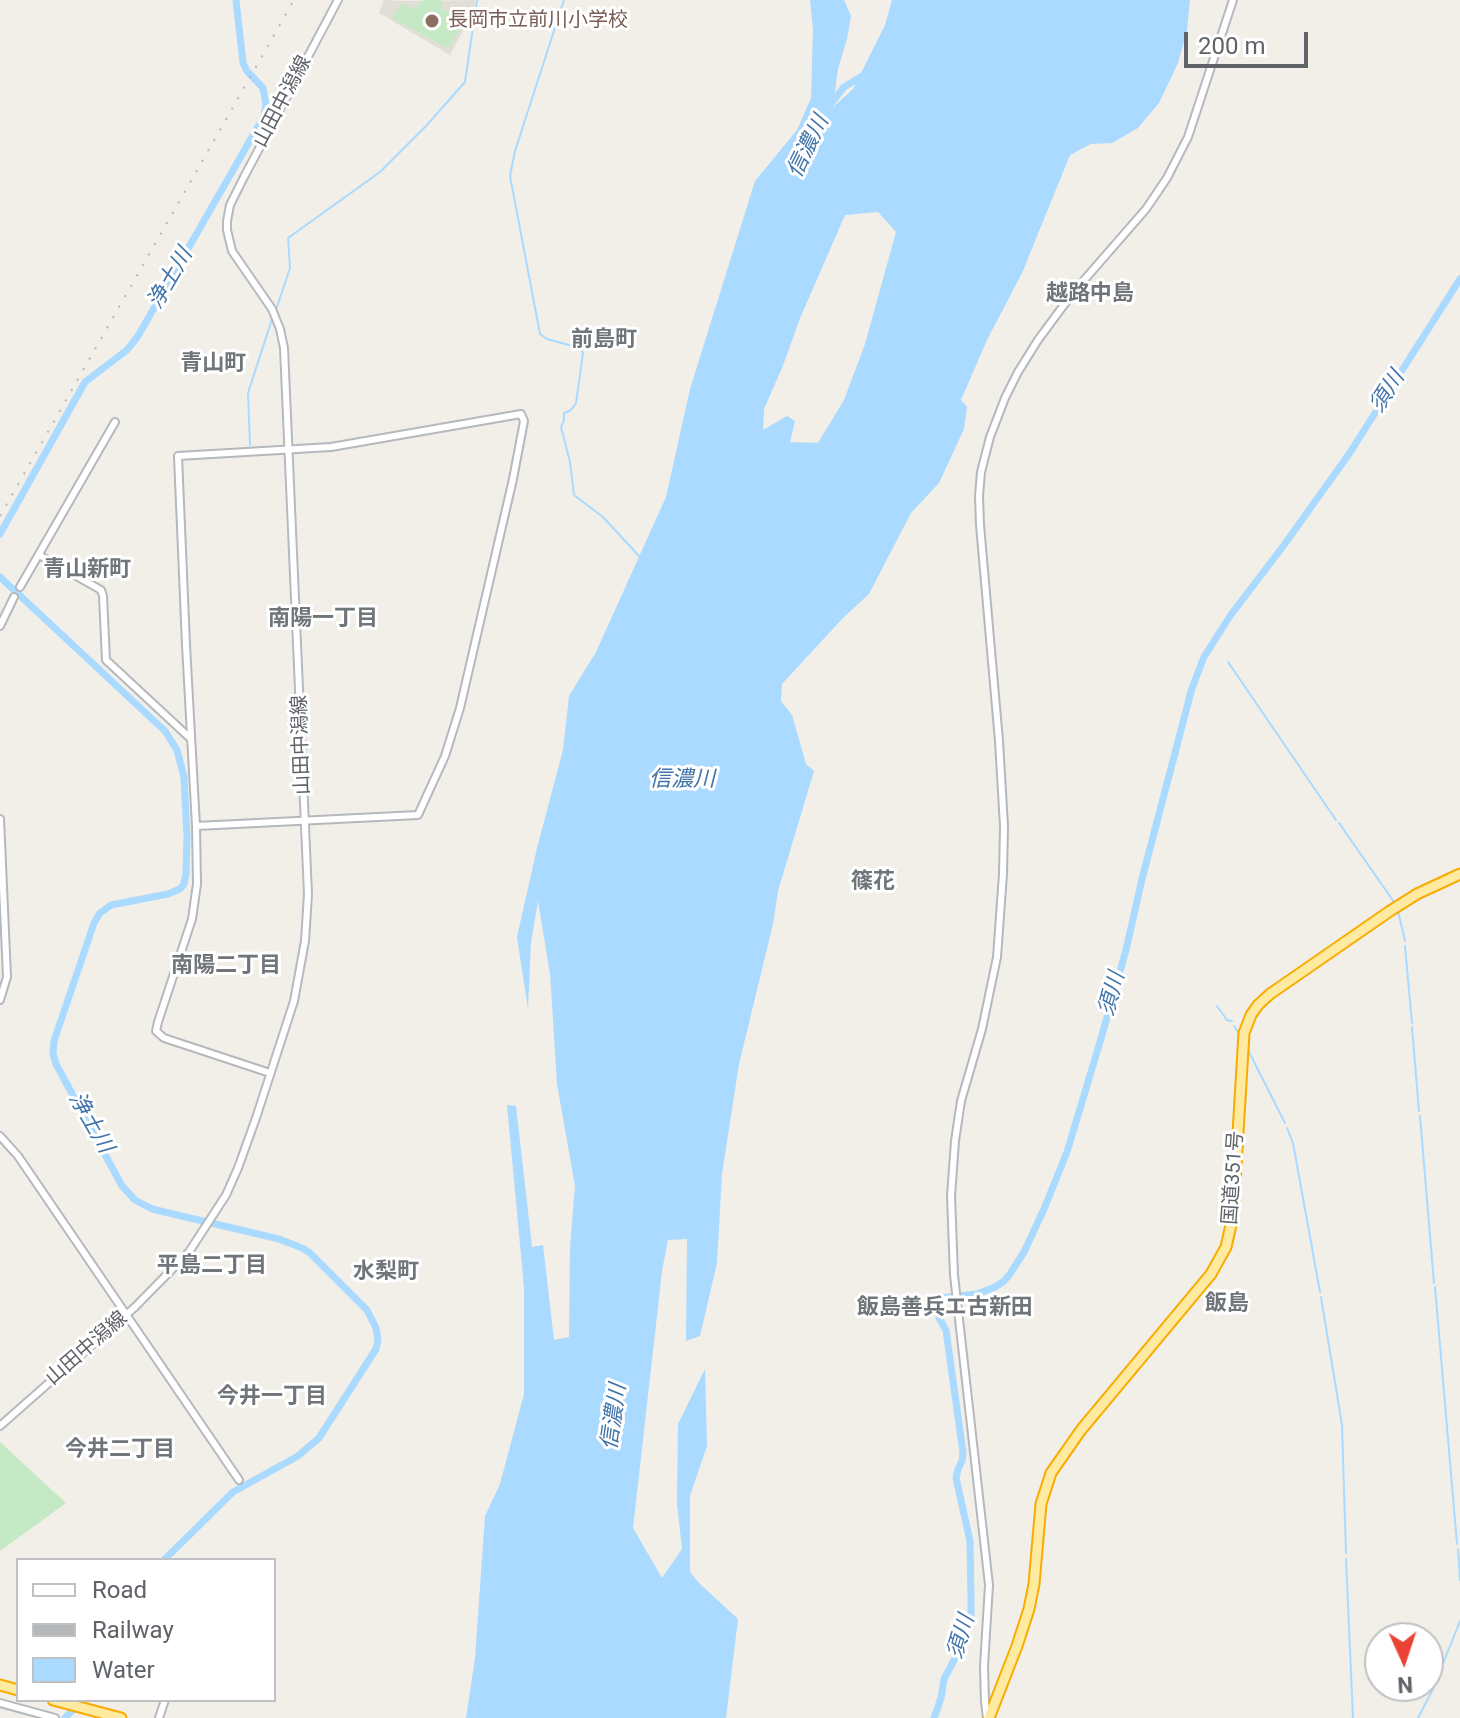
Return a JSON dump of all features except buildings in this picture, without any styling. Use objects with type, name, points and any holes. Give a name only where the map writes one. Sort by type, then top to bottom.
[{"type":"highway","name":"国道351号","points":[[988,1718],[1029,1609],[1041,1504],[1051,1473],[1081,1430],[1211,1274],[1226,1247],[1233,1216],[1244,1033],[1251,1015],[1270,994],[1390,911],[1426,889],[1460,874]]},
{"type":"highway","points":[[60,1702],[121,1718]]},
{"type":"street","name":"山田中潟線","points":[[0,1426],[126,1315],[189,1252],[207,1226],[238,1168],[291,1011],[305,941],[308,894],[284,348],[272,309],[232,251],[227,221],[230,205],[244,177],[338,0]]},
{"type":"street","points":[[988,1718],[984,1666],[989,1585],[951,1231],[955,1141],[961,1101],[982,1029],[997,957],[1003,874],[1000,756],[980,525],[980,484],[984,456],[1018,372],[1072,294],[1146,209],[1167,178],[1188,137],[1233,0]]},
{"type":"street","points":[[196,826],[418,815],[445,756],[460,708],[513,479],[524,418],[521,414],[356,444],[178,456],[197,884],[195,906],[156,1031],[164,1038],[270,1073]]},
{"type":"street","points":[[20,587],[115,422]]},
{"type":"street","points":[[39,555],[101,590],[106,660],[191,739]]},
{"type":"street","points":[[0,626],[14,597]]},
{"type":"street","points":[[0,819],[7,977],[0,1000]]},
{"type":"street","points":[[0,1136],[18,1156],[239,1480]]},
{"type":"street","points":[[0,1703],[53,1718]]},
{"type":"shaded area","name":"長岡市立前川小学校","points":[[384,0],[475,0],[470,29],[464,29],[450,55],[379,13]]},
{"type":"green space","points":[[425,0],[443,2],[440,8],[464,21],[446,48],[393,18],[402,3],[415,10]]},
{"type":"green space","points":[[0,1442],[66,1503],[0,1551]]},
{"type":"water","name":"信濃川","points":[[810,0],[844,0],[851,16],[838,69],[833,107],[853,89],[885,25],[892,0],[1190,0],[1187,31],[1178,63],[1159,103],[1138,128],[1112,143],[1091,144],[1070,155],[1022,273],[987,340],[961,400],[967,407],[964,429],[939,483],[911,513],[869,594],[782,684],[781,701],[792,715],[806,764],[814,771],[778,891],[739,1064],[722,1174],[717,1263],[700,1336],[686,1341],[687,1239],[668,1240],[633,1528],[662,1578],[682,1549],[677,1504],[678,1424],[705,1369],[707,1446],[690,1496],[690,1572],[738,1619],[726,1718],[466,1718],[475,1658],[485,1516],[500,1484],[524,1394],[524,1288],[507,1105],[516,1106],[532,1247],[543,1245],[554,1340],[569,1337],[570,1247],[575,1186],[557,1084],[550,974],[538,901],[531,942],[528,1009],[517,937],[563,750],[569,696],[596,652],[666,497],[690,389],[755,181],[797,130],[811,98],[813,30]],"holes":[[[878,212],[896,232],[865,344],[844,400],[818,443],[790,442],[795,421],[787,416],[763,430],[764,409],[845,215]]]},
{"type":"waterway","name":"浄土川","points":[[0,534],[85,382],[127,350],[138,336],[264,116],[263,88],[243,63],[236,0]]},
{"type":"waterway","points":[[276,310],[290,268],[288,238],[380,172],[465,82],[477,0]]},
{"type":"waterway","points":[[564,0],[515,151],[510,176],[540,334],[547,339],[580,348],[583,353],[576,403],[564,413],[561,427],[574,495],[603,517],[639,556]]},
{"type":"waterway","name":"信濃川","points":[[829,106],[844,87],[864,75]]},
{"type":"waterway","name":"須川","points":[[934,1718],[944,1679],[971,1618],[970,1541],[956,1478],[963,1453],[946,1330],[939,1318],[937,1305],[940,1298],[977,1294],[1004,1281],[1024,1252],[1044,1209],[1067,1152],[1100,1042],[1192,688],[1204,657],[1230,616],[1349,454],[1460,279]]},
{"type":"waterway","points":[[250,445],[248,393],[273,316]]},
{"type":"waterway","name":"浄土川","points":[[0,577],[165,731],[177,750],[184,777],[187,837],[184,884],[168,894],[111,905],[100,913],[54,1041],[56,1064],[122,1186],[135,1200],[152,1209],[279,1239],[302,1248],[367,1310],[378,1339],[376,1349],[319,1438],[298,1456],[233,1492],[166,1558]]},
{"type":"waterway","points":[[1228,662],[1336,820]]},
{"type":"waterway","points":[[1339,823],[1394,902]]},
{"type":"waterway","points":[[1398,911],[1405,941]]},
{"type":"waterway","points":[[1405,946],[1412,1023]]},
{"type":"waterway","points":[[1217,1006],[1227,1020],[1232,1021]]},
{"type":"waterway","points":[[1234,1026],[1240,1035]]},
{"type":"waterway","points":[[1412,1027],[1419,1111]]},
{"type":"waterway","points":[[1248,1050],[1285,1123]]},
{"type":"waterway","points":[[1420,1116],[1434,1283]]},
{"type":"waterway","points":[[1287,1128],[1293,1143],[1320,1292]]},
{"type":"waterway","points":[[1435,1287],[1457,1544]]},
{"type":"waterway","points":[[1321,1297],[1342,1425],[1346,1553]]},
{"type":"waterway","points":[[1458,1549],[1460,1580]]},
{"type":"waterway","points":[[1346,1559],[1353,1718]]},
{"type":"waterway","points":[[1418,1718],[1460,1621]]},
{"type":"waterway","name":"浄土川","points":[[65,1718],[80,1702]]},
{"type":"railway","points":[[0,516],[294,0]]},
{"type":"place","name":"長岡市立前川小学校","points":[[432,21]]},
{"type":"district","name":"越路中島","points":[[1090,294]]},
{"type":"district","name":"前島町","points":[[604,340]]},
{"type":"district","name":"青山町","points":[[213,364]]},
{"type":"district","name":"青山新町","points":[[87,570]]},
{"type":"district","name":"南陽一丁目","points":[[323,619]]},
{"type":"district","name":"篠花","points":[[873,882]]},
{"type":"district","name":"南陽二丁目","points":[[226,966]]},
{"type":"district","name":"平島二丁目","points":[[212,1266]]},
{"type":"district","name":"水梨町","points":[[386,1272]]},
{"type":"district","name":"飯島","points":[[1227,1304]]},
{"type":"district","name":"飯島善兵エ古新田","points":[[945,1308]]},
{"type":"district","name":"今井一丁目","points":[[272,1397]]},
{"type":"district","name":"今井二丁目","points":[[120,1450]]}]
